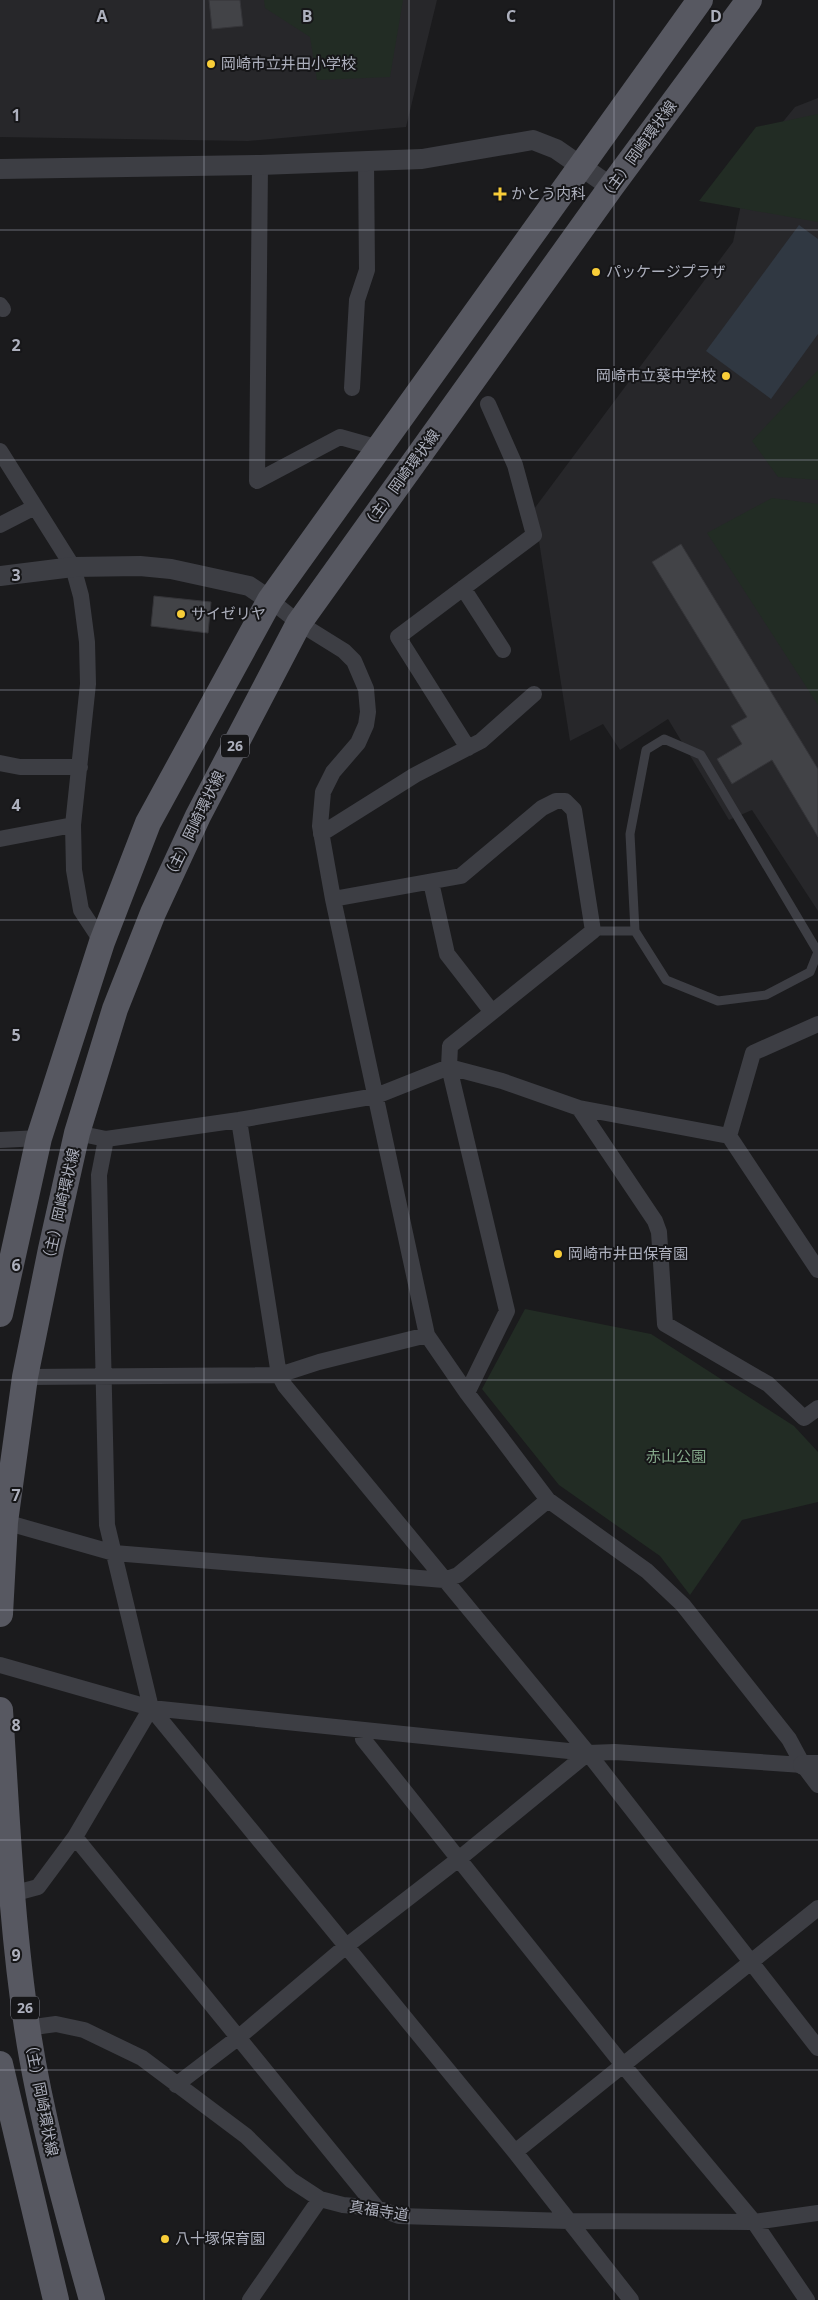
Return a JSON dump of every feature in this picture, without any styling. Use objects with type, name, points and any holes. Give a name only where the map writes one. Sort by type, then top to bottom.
[{"type":"main road","name":"26","points":[[0,1314],[39,1138],[102,942],[148,823],[270,600],[700,0]]},
{"type":"main road","name":"（主）岡崎環状線","points":[[0,1614],[5,1522],[25,1377],[51,1249],[77,1133],[115,1009],[152,913],[198,816],[299,623],[611,187],[749,0]]},
{"type":"main road","name":"（主）岡崎環状線","points":[[0,1710],[12,1894],[27,2028],[57,2173],[92,2300]]},
{"type":"main road","name":"（主）岡崎環状線","points":[[0,2064],[56,2300]]},
{"type":"street","points":[[0,169],[260,165],[422,159],[533,140],[556,149],[611,187]]},
{"type":"street","points":[[352,388],[356,300],[367,270],[366,161]]},
{"type":"street","points":[[260,165],[257,481],[340,438],[379,448]]},
{"type":"street","points":[[468,748],[398,638],[534,535],[515,465],[488,404]]},
{"type":"street","points":[[0,450],[72,566],[81,596],[87,642],[88,684],[73,825],[74,870],[81,910],[102,942]]},
{"type":"street","points":[[0,525],[35,507]]},
{"type":"street","points":[[0,576],[72,566],[140,566],[171,569],[249,586],[299,623],[323,637],[354,661],[366,689],[368,712],[366,725],[358,743],[333,772],[323,792],[320,826],[332,899],[426,1335],[467,1393],[548,1500],[647,1571],[683,1605],[810,1765],[818,1785]]},
{"type":"street","points":[[463,588],[503,650]]},
{"type":"street","points":[[321,834],[415,775],[481,741],[534,694]]},
{"type":"street","points":[[0,763],[20,767],[80,767]]},
{"type":"street","points":[[332,899],[461,876],[542,808],[556,801],[565,801],[574,810],[593,931],[450,1046],[450,1067],[507,1311],[467,1393]]},
{"type":"street","points":[[0,839],[73,825]]},
{"type":"street","points":[[431,882],[447,954],[492,1012]]},
{"type":"street","points":[[728,1136],[753,1053],[818,1025]]},
{"type":"street","points":[[77,1133],[106,1139],[239,1120],[376,1096],[450,1067],[502,1080],[578,1108],[728,1136],[818,1270]]},
{"type":"street","points":[[578,1108],[656,1221],[659,1232],[665,1324],[768,1384],[804,1418],[818,1408]]},
{"type":"street","points":[[239,1120],[279,1375],[285,1386],[588,1753],[818,2048]]},
{"type":"street","points":[[0,1140],[39,1138]]},
{"type":"street","points":[[106,1139],[99,1175],[107,1525],[152,1708],[345,1947],[515,2152],[631,2300]]},
{"type":"street","points":[[25,1377],[279,1375],[319,1362],[426,1335]]},
{"type":"street","points":[[5,1522],[114,1553],[444,1580],[458,1576],[548,1500]]},
{"type":"street","points":[[0,1665],[152,1708],[588,1753],[615,1752],[810,1765]]},
{"type":"street","points":[[12,1894],[38,1887],[75,1837],[152,1708]]},
{"type":"street","points":[[362,1730],[363,1739],[624,2065],[754,2222],[807,2300]]},
{"type":"street","points":[[176,2085],[239,2037],[345,1947],[460,1858],[588,1753]]},
{"type":"street","points":[[75,1837],[377,2208]]},
{"type":"street","points":[[515,2152],[818,1908]]},
{"type":"street","name":"真福寺道","points":[[27,2028],[56,2024],[84,2030],[142,2058],[246,2136],[291,2180],[320,2199],[377,2208],[399,2216],[568,2221],[754,2222],[818,2213]]},
{"type":"street","points":[[250,2300],[320,2199]]},
{"type":"street","points":[[812,2300],[818,2294]]},
{"type":"lane","points":[[664,739],[701,755],[818,952],[810,972],[766,995],[718,1001],[666,980],[635,931],[630,834],[646,750],[664,739]]},
{"type":"lane","points":[[593,931],[635,931]]},
{"type":"shaded area","name":"岡崎市立井田小学校","points":[[0,0],[437,0],[406,127],[248,141],[0,137]]},
{"type":"shaded area","name":"岡崎市立葵中学校","points":[[818,98],[818,911],[752,810],[729,820],[668,719],[620,750],[603,724],[570,741],[534,509],[733,242],[750,162],[795,107]]},
{"type":"shaded area","points":[[799,225],[818,239],[818,334],[771,399],[706,351]]},
{"type":"green space","points":[[264,0],[403,0],[390,77],[317,80],[310,37],[265,8]]},
{"type":"green space","points":[[818,114],[818,222],[699,201],[756,127]]},
{"type":"green space","points":[[818,370],[818,480],[778,477],[752,441]]},
{"type":"green space","points":[[772,498],[818,504],[818,705],[707,533]]},
{"type":"green space","name":"赤山公園","points":[[525,1309],[651,1334],[794,1426],[818,1452],[818,1502],[742,1520],[690,1595],[660,1556],[559,1485],[482,1389]]},
{"type":"building","points":[[209,0],[240,0],[243,26],[212,29]]},
{"type":"building","points":[[681,544],[818,769],[818,837],[772,760],[732,784],[717,759],[742,744],[731,726],[747,717],[652,562]]},
{"type":"building","points":[[154,596],[211,602],[208,633],[151,626]]},
{"type":"place","name":"岡崎市立井田小学校","points":[[211,64]]},
{"type":"place","name":"かとう内科","points":[[500,194]]},
{"type":"place","name":"パッケージプラザ","points":[[596,272]]},
{"type":"place","name":"岡崎市立葵中学校","points":[[726,376]]},
{"type":"place","name":"サイゼリヤ","points":[[181,614]]},
{"type":"place","name":"岡崎市井田保育園","points":[[558,1254]]},
{"type":"place","name":"八十塚保育園","points":[[165,2239]]}]
